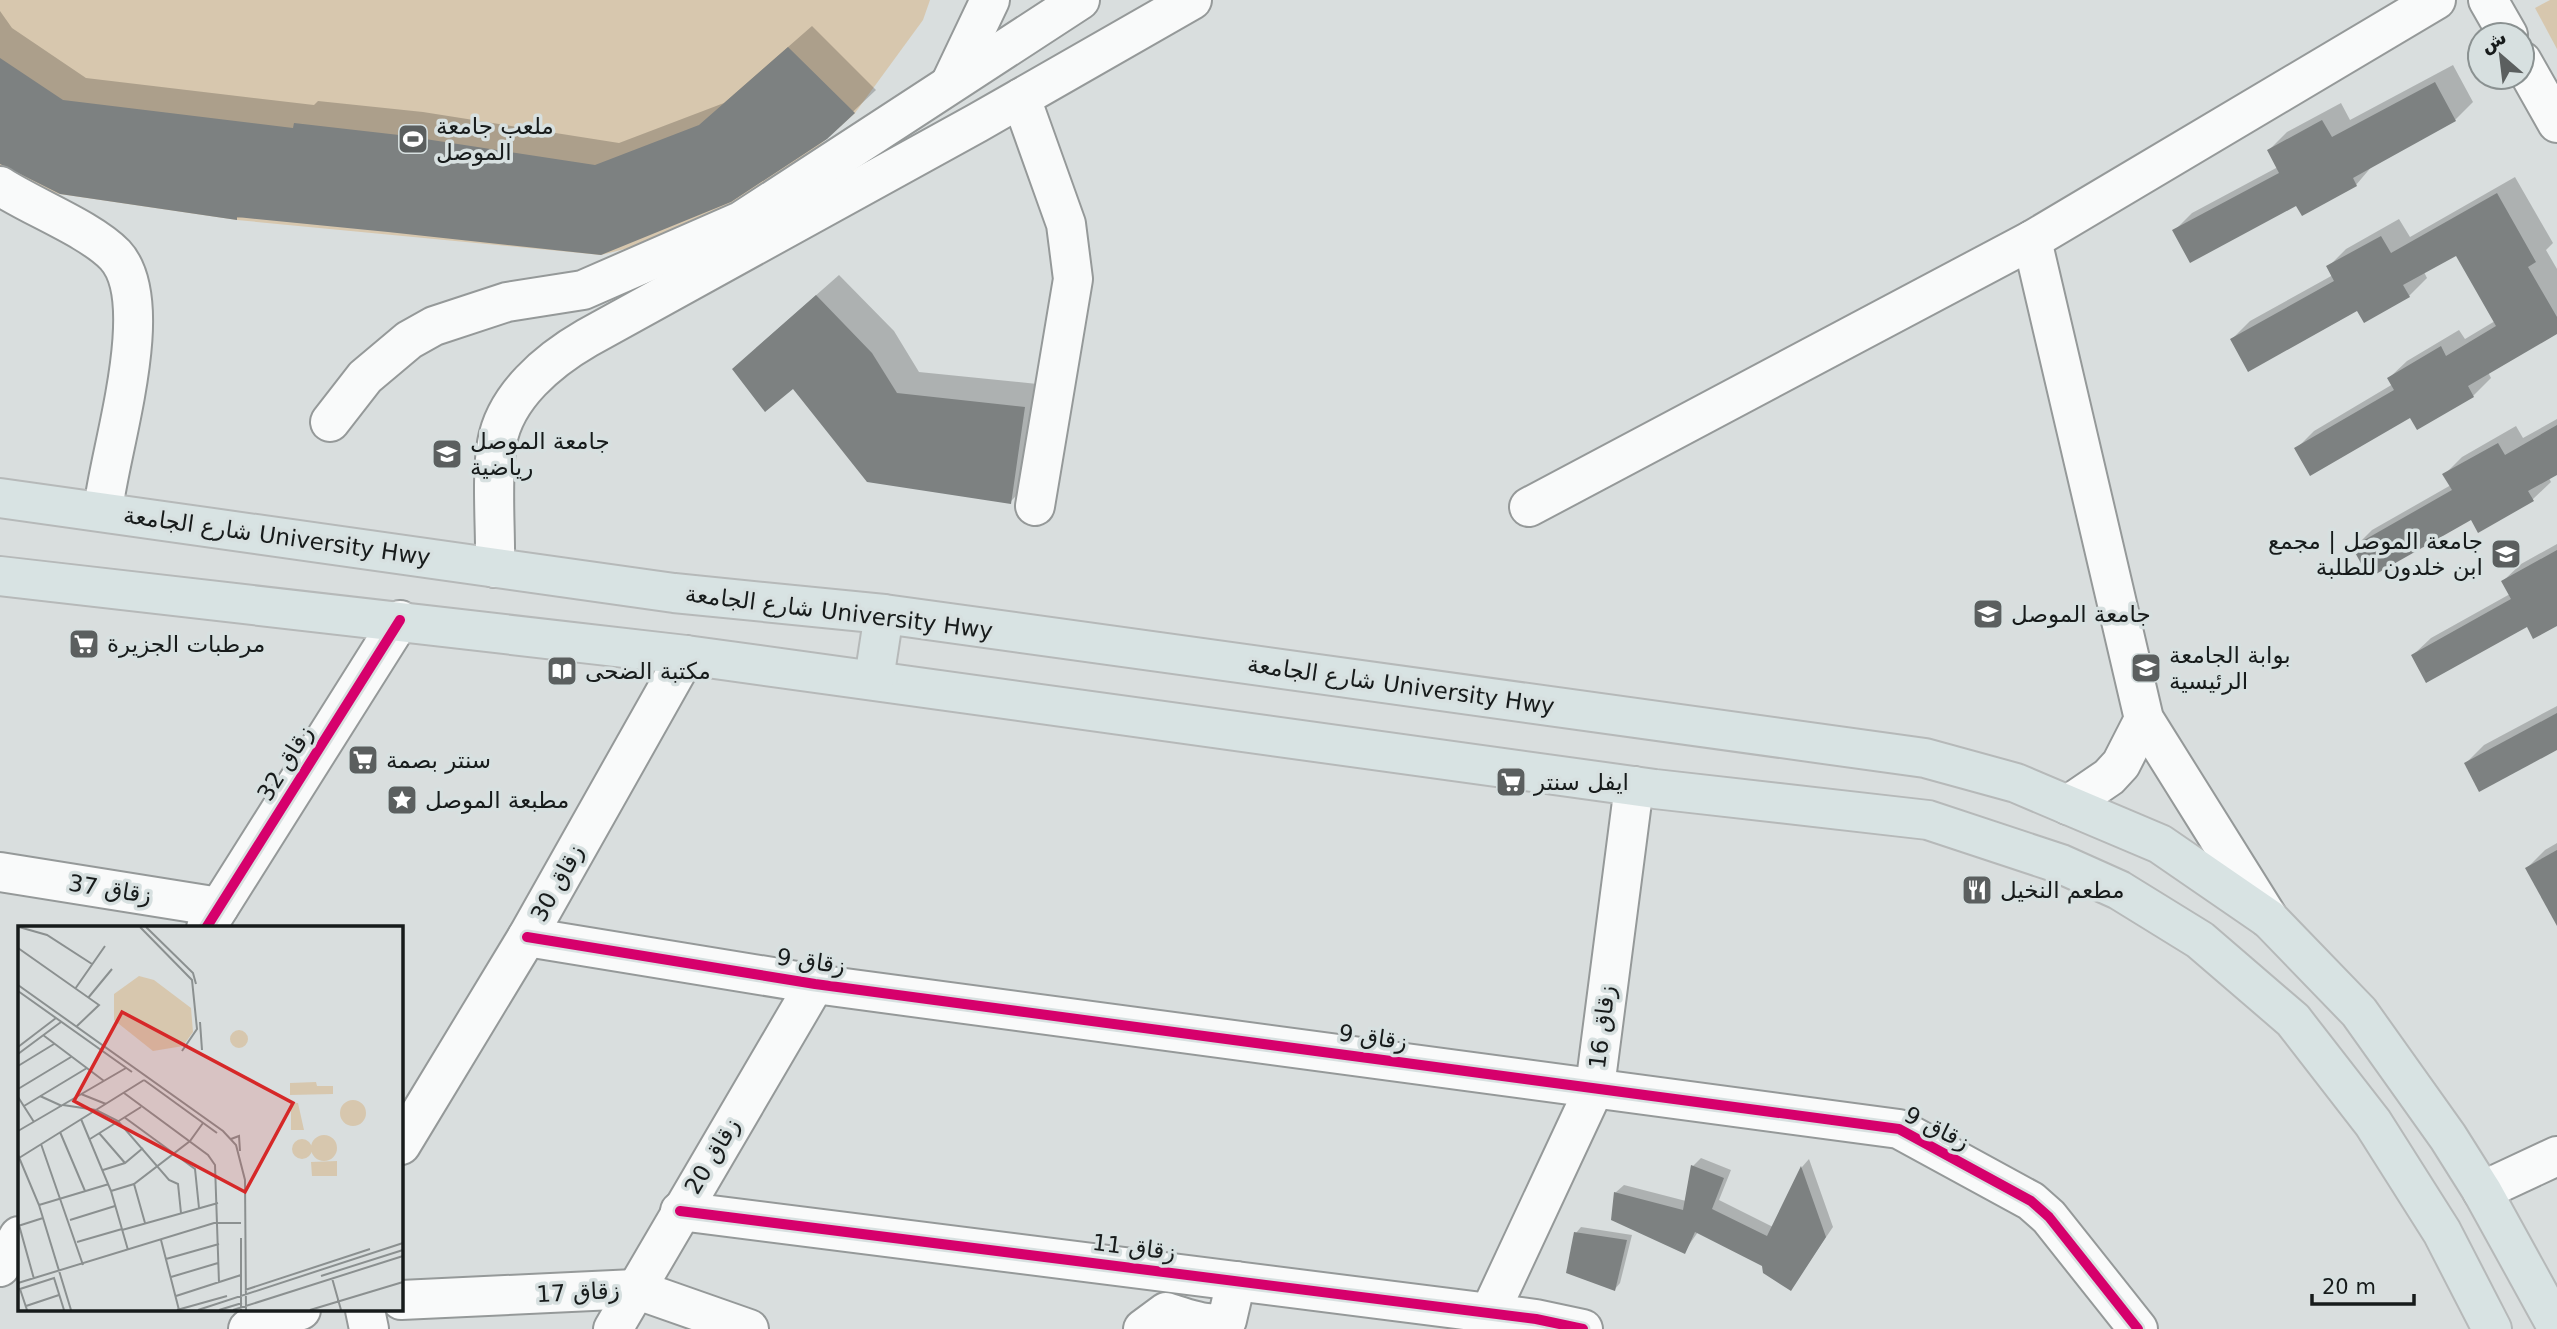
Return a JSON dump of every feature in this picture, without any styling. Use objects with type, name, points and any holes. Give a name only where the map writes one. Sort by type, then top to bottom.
[{"type":"main road","name":"شارع الجامعة University Hwy","points":[[0,498],[103,510],[674,593],[884,614],[1925,758],[2016,783],[2160,844],[2269,919],[2359,1012],[2448,1137],[2483,1191],[2557,1328]]},
{"type":"main road","points":[[0,576],[686,655],[1634,786],[1928,820],[1996,841],[2119,890],[2200,940],[2293,1020],[2373,1123],[2442,1232],[2492,1329]]},
{"type":"main road","points":[[874,679],[884,614]]},
{"type":"street","points":[[951,83],[990,0]]},
{"type":"street","points":[[330,422],[346,398],[372,370],[409,340],[434,326],[507,302],[583,290],[741,221],[1080,0]]},
{"type":"street","points":[[495,568],[497,442],[506,421],[530,382],[546,366],[565,351],[1192,0]]},
{"type":"street","points":[[1529,507],[2032,240],[2435,0]]},
{"type":"street","points":[[2488,0],[2500,21]]},
{"type":"street","points":[[951,83],[976,123]]},
{"type":"street","points":[[2536,86],[2557,123]]},
{"type":"street","points":[[1021,97],[1066,224],[1073,278],[1035,506]]},
{"type":"street","points":[[0,186],[113,253],[127,271],[133,294],[134,338],[103,510]]},
{"type":"street","points":[[2032,240],[2144,719],[2269,919]]},
{"type":"street","points":[[583,290],[604,329]]},
{"type":"street","name":"زقاق 32","points":[[213,918],[400,620]]},
{"type":"street","name":"زقاق 30","points":[[402,1143],[527,937],[686,655]]},
{"type":"street","points":[[2068,805],[2109,776],[2121,764],[2144,719]]},
{"type":"street","name":"زقاق 16","points":[[1485,1321],[1595,1087],[1634,786]]},
{"type":"street","name":"زقاق 37","points":[[0,872],[213,918]]},
{"type":"street","name":"زقاق 9","points":[[527,937],[815,984],[1899,1129],[2031,1201],[2057,1227],[2138,1329]]},
{"type":"street","name":"زقاق 20","points":[[613,1329],[680,1210],[815,984]]},
{"type":"street","points":[[2483,1191],[2557,1156]]},
{"type":"street","name":"زقاق 11","points":[[680,1210],[1236,1281],[1485,1321],[1583,1329]]},
{"type":"street","points":[[0,1267],[18,1238]]},
{"type":"street","points":[[1143,1329],[1166,1312],[1214,1325],[1222,1324],[1227,1320],[1236,1281]]},
{"type":"street","name":"زقاق 17","points":[[402,1300],[635,1289],[750,1329]]},
{"type":"street","points":[[252,1321],[292,1312]]},
{"type":"street","points":[[298,1329],[309,1312]]},
{"type":"shaded area","name":"ملعب جامعة الموصل","points":[[0,0],[930,0],[923,20],[855,113],[780,181],[680,235],[601,255],[237,220],[46,192],[0,165]]},
{"type":"shaded area","points":[[2550,0],[2557,0],[2557,49],[2535,8]]},
{"type":"building","points":[[788,47],[855,113],[827,139],[731,202],[601,255],[237,217],[237,220],[60,194],[0,164],[0,58],[63,100],[293,128],[294,123],[399,135],[595,165],[699,125]]},
{"type":"building","points":[[2435,82],[2456,121],[2353,178],[2357,186],[2302,216],[2296,206],[2190,263],[2172,230],[2279,173],[2267,150],[2322,120],[2332,137]]},
{"type":"building","points":[[2497,193],[2536,262],[2528,267],[2557,317],[2557,334],[2468,386],[2474,397],[2417,430],[2410,418],[2310,476],[2294,448],[2394,390],[2387,378],[2441,346],[2446,356],[2496,326],[2456,256],[2403,285],[2410,297],[2364,323],[2357,311],[2248,372],[2230,339],[2334,281],[2326,266],[2381,236],[2391,253]]},
{"type":"building","points":[[816,295],[872,353],[897,393],[1025,407],[1011,504],[867,482],[793,389],[765,412],[732,369]]},
{"type":"building","points":[[2557,425],[2557,475],[2528,491],[2534,501],[2478,533],[2471,520],[2369,578],[2352,547],[2452,490],[2442,474],[2498,443],[2505,455]]},
{"type":"building","points":[[2557,550],[2557,626],[2533,639],[2527,627],[2426,683],[2411,655],[2511,599],[2501,581]]},
{"type":"building","points":[[2557,713],[2557,750],[2479,792],[2464,763]]},
{"type":"building","points":[[2557,850],[2557,926],[2525,868]]},
{"type":"building","points":[[1691,1165],[1724,1178],[1712,1209],[1767,1236],[1801,1166],[1826,1237],[1791,1291],[1763,1273],[1762,1266],[1695,1232],[1685,1254],[1611,1220],[1614,1192],[1683,1210]]},
{"type":"building","points":[[1574,1232],[1627,1240],[1615,1291],[1566,1273]]},
{"type":"cycle path","points":[[207,926],[400,620]]},
{"type":"cycle path","points":[[527,937],[815,984],[1899,1129],[2031,1201],[2049,1217],[2138,1329]]},
{"type":"cycle path","points":[[680,1211],[1536,1319],[1583,1329]]},
{"type":"place","name":"ملعب جامعة الموصل","points":[[413,139]]},
{"type":"place","name":"جامعة الموصل رياضية","points":[[447,454]]},
{"type":"place","name":"جامعة الموصل | مجمع ابن خلدون للطلبة","points":[[2506,554]]},
{"type":"place","name":"جامعة الموصل","points":[[1988,614]]},
{"type":"place","name":"مرطبات الجزيرة","points":[[84,644]]},
{"type":"place","name":"بوابة الجامعة الرئيسية","points":[[2146,668]]},
{"type":"place","name":"مكتبة الضحى","points":[[562,671]]},
{"type":"place","name":"سنتر بصمة","points":[[363,760]]},
{"type":"place","name":"ايفل سنتر","points":[[1511,782]]},
{"type":"place","name":"مطبعة الموصل","points":[[402,800]]},
{"type":"place","name":"مطعم النخيل","points":[[1977,890]]}]
